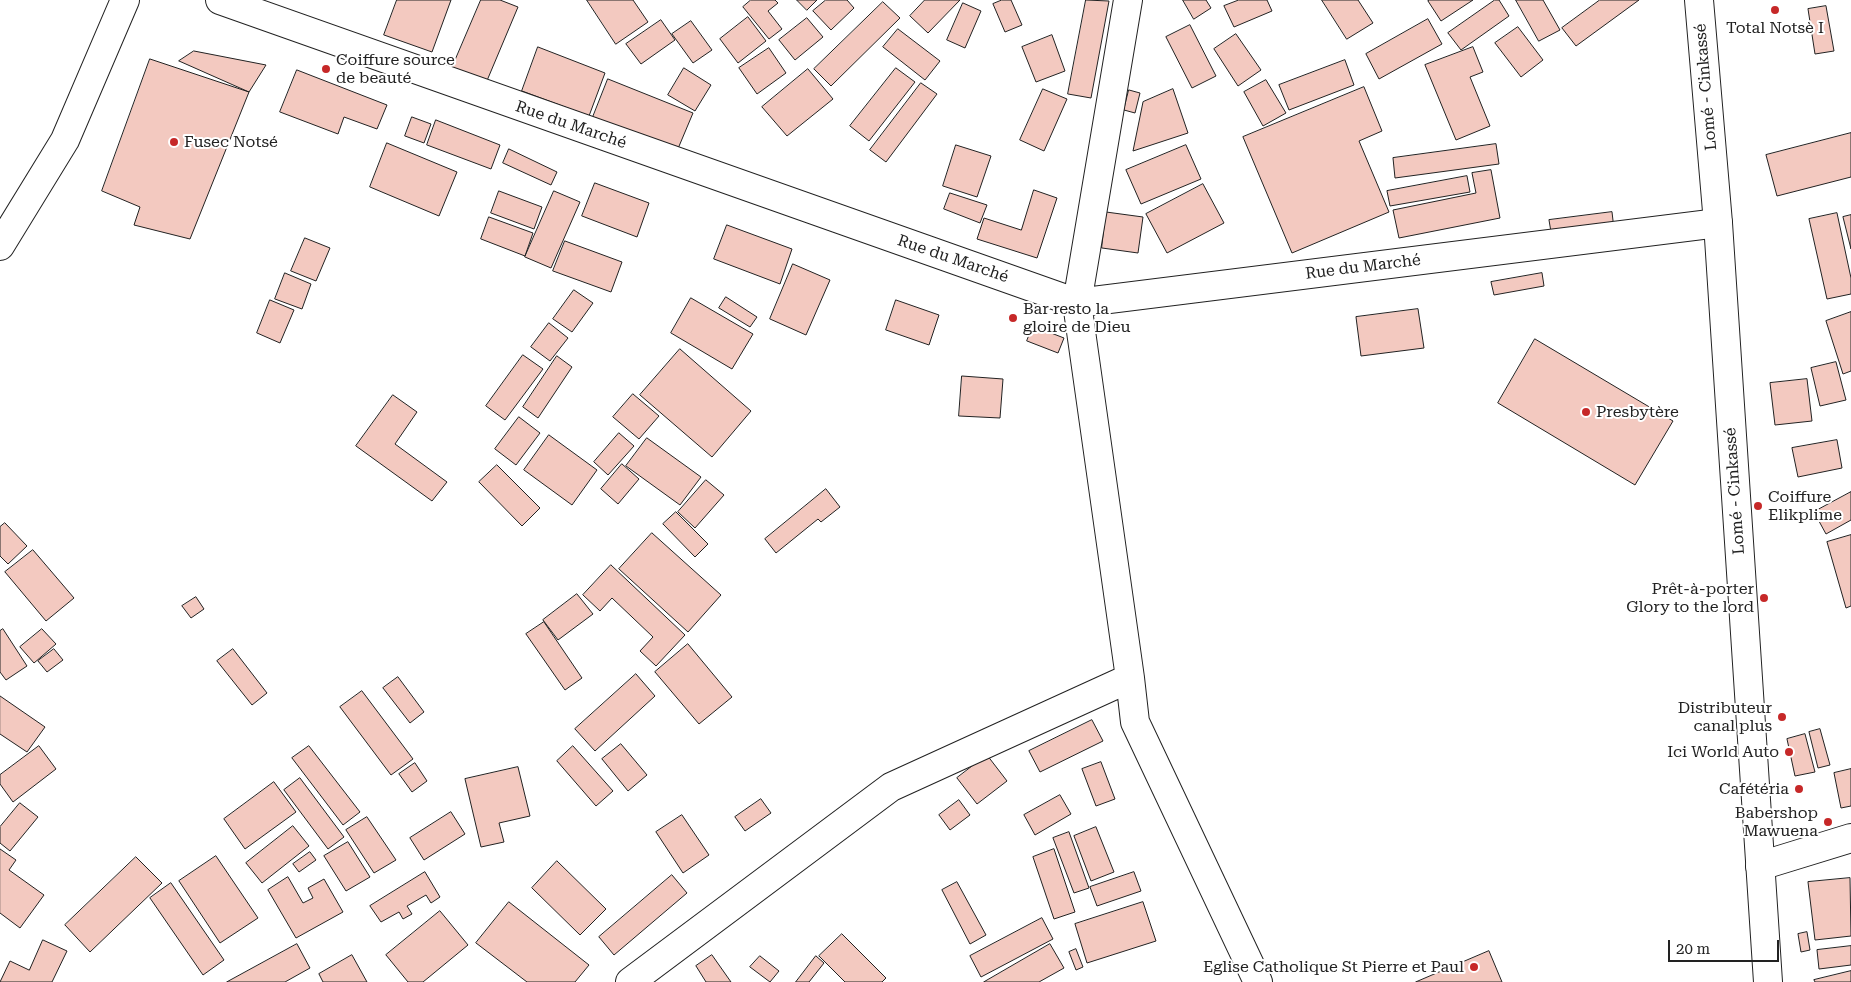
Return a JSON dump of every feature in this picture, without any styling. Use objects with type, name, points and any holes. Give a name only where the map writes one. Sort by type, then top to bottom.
[{"type":"main road","points":[[0,246],[65,140],[125,0]]},
{"type":"main road","name":"Rue du Marché","points":[[220,0],[1077,303],[1718,223]]},
{"type":"main road","points":[[1128,0],[1077,303],[1135,722],[1258,982]]},
{"type":"main road","name":"Lomé - Cinkassé","points":[[1699,0],[1718,223],[1768,982]]},
{"type":"main road","points":[[630,982],[891,787],[1130,678]]},
{"type":"main road","points":[[1760,866],[1851,838]]},
{"type":"building","points":[[397,0],[451,0],[432,52],[384,35]]},
{"type":"building","points":[[481,0],[500,0],[518,7],[486,83],[452,68]]},
{"type":"building","points":[[587,0],[633,0],[648,22],[616,44]]},
{"type":"building","points":[[751,0],[775,0],[778,3],[768,11],[782,29],[769,39],[743,7]]},
{"type":"building","points":[[797,0],[817,0],[807,10]]},
{"type":"building","points":[[826,0],[847,0],[854,8],[831,30],[813,11]]},
{"type":"building","points":[[925,0],[960,0],[928,33],[910,16]]},
{"type":"building","points":[[1002,0],[1011,0],[1022,25],[1005,32],[993,4]]},
{"type":"building","points":[[1086,0],[1109,1],[1091,98],[1068,94]]},
{"type":"building","points":[[1183,0],[1206,0],[1211,8],[1194,19]]},
{"type":"building","points":[[1239,0],[1267,0],[1272,11],[1234,27],[1224,6]]},
{"type":"building","points":[[1322,0],[1358,0],[1373,23],[1347,39]]},
{"type":"building","points":[[1473,0],[1441,21],[1428,1]]},
{"type":"building","points":[[1495,0],[1499,0],[1509,16],[1461,50],[1448,33]]},
{"type":"building","points":[[1516,0],[1543,0],[1560,30],[1539,41]]},
{"type":"building","points":[[1600,0],[1639,0],[1576,46],[1562,28]]},
{"type":"building","points":[[883,2],[900,18],[831,86],[814,69]]},
{"type":"building","points":[[963,3],[981,11],[965,48],[947,40]]},
{"type":"building","points":[[1826,6],[1834,51],[1815,54],[1808,9]]},
{"type":"building","points":[[748,17],[766,41],[738,63],[720,39]]},
{"type":"building","points":[[807,18],[823,37],[795,60],[779,40]]},
{"type":"building","points":[[1428,19],[1442,44],[1379,79],[1366,54]]},
{"type":"building","points":[[661,20],[675,40],[641,64],[626,44]]},
{"type":"building","points":[[691,21],[712,50],[693,63],[672,34]]},
{"type":"building","points":[[1190,25],[1216,76],[1192,88],[1166,37]]},
{"type":"building","points":[[1518,27],[1543,60],[1521,77],[1495,43]]},
{"type":"building","points":[[898,29],[940,61],[925,80],[883,47]]},
{"type":"building","points":[[1236,34],[1261,70],[1238,86],[1214,49]]},
{"type":"building","points":[[1052,35],[1065,71],[1036,82],[1022,47]]},
{"type":"building","points":[[538,47],[605,73],[589,116],[522,91]]},
{"type":"building","points":[[1473,47],[1483,72],[1470,77],[1490,126],[1456,140],[1425,65]]},
{"type":"building","points":[[769,48],[786,73],[757,94],[739,68]]},
{"type":"building","points":[[194,51],[266,65],[249,92],[179,61]]},
{"type":"building","name":"Fusec Notsé","points":[[150,59],[249,92],[190,239],[134,225],[140,207],[102,191]]},
{"type":"building","points":[[1345,60],[1354,85],[1289,110],[1279,85]]},
{"type":"building","points":[[684,68],[711,85],[695,111],[668,95]]},
{"type":"building","points":[[896,68],[915,82],[869,141],[850,126]]},
{"type":"building","points":[[808,69],[833,99],[787,136],[762,107]]},
{"type":"building","points":[[297,70],[387,105],[377,129],[344,117],[338,134],[280,112]]},
{"type":"building","points":[[608,79],[693,113],[677,151],[593,117]]},
{"type":"building","points":[[1266,80],[1286,113],[1263,126],[1244,92]]},
{"type":"building","points":[[921,83],[937,94],[886,162],[870,150]]},
{"type":"building","points":[[1364,87],[1382,131],[1359,141],[1389,212],[1292,253],[1243,137]]},
{"type":"building","points":[[1043,89],[1067,99],[1044,151],[1020,140]]},
{"type":"building","points":[[1173,89],[1188,133],[1133,151],[1143,102]]},
{"type":"building","points":[[1129,90],[1140,93],[1135,113],[1124,110]]},
{"type":"building","points":[[412,117],[431,124],[424,143],[405,136]]},
{"type":"building","points":[[436,120],[500,145],[491,169],[427,145]]},
{"type":"building","points":[[1851,133],[1851,177],[1777,196],[1766,155]]},
{"type":"building","points":[[387,143],[457,172],[439,216],[370,187]]},
{"type":"building","points":[[1496,144],[1499,164],[1395,178],[1393,158]]},
{"type":"building","points":[[956,145],[991,156],[977,197],[943,186]]},
{"type":"building","points":[[1186,145],[1201,179],[1141,204],[1126,170]]},
{"type":"building","points":[[509,149],[557,172],[551,185],[503,163]]},
{"type":"building","points":[[1491,170],[1500,218],[1399,238],[1393,210],[1476,193],[1472,173]]},
{"type":"building","points":[[1467,176],[1470,192],[1390,206],[1387,191]]},
{"type":"building","points":[[595,183],[649,203],[637,237],[582,216]]},
{"type":"building","points":[[1203,184],[1224,223],[1167,253],[1146,214]]},
{"type":"building","points":[[1034,190],[1057,198],[1037,258],[977,239],[984,218],[1021,230]]},
{"type":"building","points":[[499,191],[542,207],[534,229],[491,213]]},
{"type":"building","points":[[554,191],[580,202],[551,268],[525,257]]},
{"type":"building","points":[[950,193],[987,205],[980,223],[944,209]]},
{"type":"building","points":[[1106,212],[1143,217],[1138,253],[1102,248]]},
{"type":"building","points":[[1612,212],[1614,229],[1552,238],[1549,220]]},
{"type":"building","points":[[1837,213],[1851,278],[1851,294],[1827,299],[1809,219]]},
{"type":"building","points":[[1851,215],[1851,249],[1843,217]]},
{"type":"building","points":[[489,217],[533,233],[525,256],[481,239]]},
{"type":"building","points":[[727,225],[792,249],[780,284],[714,259]]},
{"type":"building","points":[[305,238],[330,248],[316,281],[291,271]]},
{"type":"building","points":[[565,241],[622,262],[611,292],[553,271]]},
{"type":"building","points":[[793,264],[830,280],[806,335],[770,319]]},
{"type":"building","points":[[285,273],[311,284],[302,309],[275,299]]},
{"type":"building","points":[[1542,273],[1544,286],[1494,295],[1491,282]]},
{"type":"building","points":[[574,290],[593,303],[572,332],[553,319]]},
{"type":"building","points":[[726,297],[757,317],[750,327],[719,308]]},
{"type":"building","points":[[691,298],[753,334],[732,369],[671,333]]},
{"type":"building","points":[[270,300],[294,310],[280,343],[257,333]]},
{"type":"building","points":[[896,300],[939,315],[929,345],[886,330]]},
{"type":"building","points":[[1418,309],[1424,348],[1361,356],[1356,317]]},
{"type":"building","points":[[1851,312],[1851,371],[1843,374],[1826,321]]},
{"type":"building","points":[[549,323],[568,338],[550,361],[531,347]]},
{"type":"building","points":[[1033,326],[1064,338],[1058,353],[1027,341]]},
{"type":"building","name":"Presbytère","points":[[1535,339],[1673,421],[1635,485],[1498,403]]},
{"type":"building","points":[[680,349],[751,411],[712,457],[640,395]]},
{"type":"building","points":[[523,355],[543,369],[505,420],[486,406]]},
{"type":"building","points":[[557,356],[572,367],[538,418],[523,407]]},
{"type":"building","points":[[1836,362],[1846,400],[1820,406],[1811,368]]},
{"type":"building","points":[[962,376],[1003,379],[1000,418],[959,416]]},
{"type":"building","points":[[1807,379],[1812,421],[1775,425],[1770,383]]},
{"type":"building","points":[[633,394],[659,416],[639,439],[613,417]]},
{"type":"building","points":[[393,395],[417,412],[395,444],[447,482],[432,501],[356,446]]},
{"type":"building","points":[[519,417],[540,433],[516,465],[495,449]]},
{"type":"building","points":[[619,433],[634,446],[608,475],[594,462]]},
{"type":"building","points":[[549,435],[597,470],[572,505],[524,470]]},
{"type":"building","points":[[647,438],[701,477],[680,505],[626,466]]},
{"type":"building","points":[[1837,440],[1842,468],[1798,477],[1792,448]]},
{"type":"building","points":[[622,464],[639,479],[618,504],[601,489]]},
{"type":"building","points":[[497,465],[540,508],[522,526],[479,482]]},
{"type":"building","points":[[706,480],[724,495],[695,528],[678,512]]},
{"type":"building","points":[[826,489],[840,507],[821,522],[818,519],[776,553],[765,539]]},
{"type":"building","points":[[1851,492],[1851,520],[1826,534],[1814,512]]},
{"type":"building","points":[[676,512],[708,544],[695,557],[663,524]]},
{"type":"building","points":[[5,523],[27,546],[8,564],[0,556],[0,527]]},
{"type":"building","points":[[652,533],[721,595],[688,632],[619,569]]},
{"type":"building","points":[[1851,535],[1851,606],[1846,608],[1827,542]]},
{"type":"building","points":[[33,550],[74,598],[46,621],[5,572]]},
{"type":"building","points":[[611,565],[685,635],[656,666],[640,651],[653,637],[612,598],[600,611],[583,595]]},
{"type":"building","points":[[577,594],[593,614],[558,640],[543,620]]},
{"type":"building","points":[[196,597],[204,609],[191,618],[182,606]]},
{"type":"building","points":[[544,622],[582,678],[565,690],[526,634]]},
{"type":"building","points":[[3,629],[27,666],[6,680],[0,672],[0,631]]},
{"type":"building","points":[[42,629],[56,644],[34,663],[20,647]]},
{"type":"building","points":[[688,644],[732,697],[699,724],[655,672]]},
{"type":"building","points":[[54,649],[63,660],[47,672],[38,661]]},
{"type":"building","points":[[233,649],[267,693],[252,705],[217,661]]},
{"type":"building","points":[[636,674],[655,696],[595,751],[575,729]]},
{"type":"building","points":[[398,677],[424,712],[410,723],[383,688]]},
{"type":"building","points":[[362,691],[413,759],[391,775],[340,707]]},
{"type":"building","points":[[0,696],[45,727],[27,752],[0,734]]},
{"type":"building","points":[[1092,720],[1103,741],[1040,772],[1029,751]]},
{"type":"building","points":[[1820,729],[1830,765],[1818,768],[1809,732]]},
{"type":"building","points":[[1805,734],[1815,772],[1795,776],[1787,739]]},
{"type":"building","points":[[621,744],[647,775],[628,791],[602,759]]},
{"type":"building","points":[[39,746],[56,769],[13,802],[0,784],[0,775]]},
{"type":"building","points":[[309,746],[360,812],[343,825],[292,758]]},
{"type":"building","points":[[573,746],[613,791],[596,806],[557,761]]},
{"type":"building","points":[[987,755],[1007,781],[977,804],[957,778]]},
{"type":"building","points":[[1101,762],[1115,799],[1096,806],[1082,769]]},
{"type":"building","points":[[415,763],[427,781],[412,792],[399,774]]},
{"type":"building","points":[[518,767],[530,816],[499,823],[504,842],[481,847],[465,779]]},
{"type":"building","points":[[1851,769],[1851,806],[1841,808],[1834,773]]},
{"type":"building","points":[[300,778],[344,837],[328,849],[284,790]]},
{"type":"building","points":[[274,782],[296,812],[245,849],[224,819]]},
{"type":"building","points":[[1060,795],[1071,814],[1035,835],[1024,815]]},
{"type":"building","points":[[761,799],[771,813],[745,831],[735,817]]},
{"type":"building","points":[[959,800],[970,815],[950,830],[939,815]]},
{"type":"building","points":[[20,803],[38,817],[10,851],[0,843],[0,827]]},
{"type":"building","points":[[451,812],[465,834],[424,860],[410,838]]},
{"type":"building","points":[[682,815],[709,855],[683,873],[656,832]]},
{"type":"building","points":[[367,817],[396,860],[374,873],[346,830]]},
{"type":"building","points":[[293,826],[309,846],[262,883],[246,863]]},
{"type":"building","points":[[1096,827],[1114,872],[1091,881],[1074,836]]},
{"type":"building","points":[[1069,832],[1089,888],[1074,893],[1053,838]]},
{"type":"building","points":[[348,842],[370,877],[346,891],[324,856]]},
{"type":"building","points":[[0,849],[16,860],[9,870],[44,895],[20,928],[0,913]]},
{"type":"building","points":[[1054,849],[1075,912],[1054,919],[1033,857]]},
{"type":"building","points":[[310,852],[316,860],[299,872],[293,864]]},
{"type":"building","points":[[216,856],[258,918],[220,943],[179,881]]},
{"type":"building","points":[[136,857],[162,883],[90,952],[65,925]]},
{"type":"building","points":[[557,861],[606,909],[580,935],[532,888]]},
{"type":"building","points":[[425,872],[440,897],[431,903],[426,895],[407,906],[412,914],[403,919],[399,912],[381,922],[370,906]]},
{"type":"building","points":[[1134,872],[1141,891],[1097,906],[1090,887]]},
{"type":"building","points":[[672,875],[687,893],[614,955],[599,937]]},
{"type":"building","points":[[288,877],[303,903],[313,898],[308,888],[324,879],[343,912],[296,938],[268,890]]},
{"type":"building","points":[[1850,878],[1851,936],[1815,940],[1808,882]]},
{"type":"building","points":[[957,882],[986,935],[970,944],[942,890]]},
{"type":"building","points":[[171,883],[224,960],[203,975],[150,898]]},
{"type":"building","points":[[509,902],[589,965],[575,982],[527,982],[476,943]]},
{"type":"building","points":[[1143,902],[1156,941],[1087,963],[1075,924]]},
{"type":"building","points":[[440,911],[468,945],[423,982],[408,982],[386,955]]},
{"type":"building","points":[[1042,918],[1053,939],[981,977],[970,956]]},
{"type":"building","points":[[1807,932],[1810,950],[1801,952],[1798,934]]},
{"type":"building","points":[[842,934],[886,978],[882,982],[845,982],[819,956]]},
{"type":"building","points":[[43,940],[67,951],[52,982],[0,982],[10,961],[29,970]]},
{"type":"building","points":[[297,944],[310,968],[285,982],[227,982]]},
{"type":"building","points":[[1050,944],[1064,968],[1039,982],[984,982]]},
{"type":"building","points":[[1851,946],[1851,965],[1819,969],[1817,950]]},
{"type":"building","points":[[1076,949],[1083,967],[1076,970],[1069,952]]},
{"type":"building","name":"Eglise Catholique St Pierre et Paul","points":[[1489,951],[1502,982],[1416,982]]},
{"type":"building","points":[[352,955],[367,982],[323,982],[319,974]]},
{"type":"building","points":[[712,955],[731,982],[706,982],[696,966]]},
{"type":"building","points":[[760,956],[779,971],[770,982],[750,967]]},
{"type":"building","points":[[816,956],[824,963],[809,982],[796,982]]},
{"type":"building","points":[[1851,971],[1851,982],[1815,982],[1814,980]]},
{"type":"place","name":"Total Notsè I","points":[[1775,10]]},
{"type":"place","name":"Coiffure source de beauté","points":[[326,69]]},
{"type":"place","name":"Fusec Notsé","points":[[174,142]]},
{"type":"place","name":"Bar resto la gloire de Dieu","points":[[1013,318]]},
{"type":"place","name":"Presbytère","points":[[1586,412]]},
{"type":"place","name":"Coiffure Elikplime","points":[[1758,506]]},
{"type":"place","name":"Prêt-à-porter Glory to the lord","points":[[1764,598]]},
{"type":"place","name":"Distributeur canal plus","points":[[1782,717]]},
{"type":"place","name":"Ici World Auto","points":[[1789,752]]},
{"type":"place","name":"Cafétéria","points":[[1799,789]]},
{"type":"place","name":"Babershop Mawuena","points":[[1828,822]]},
{"type":"place","name":"Eglise Catholique St Pierre et Paul","points":[[1474,967]]}]
